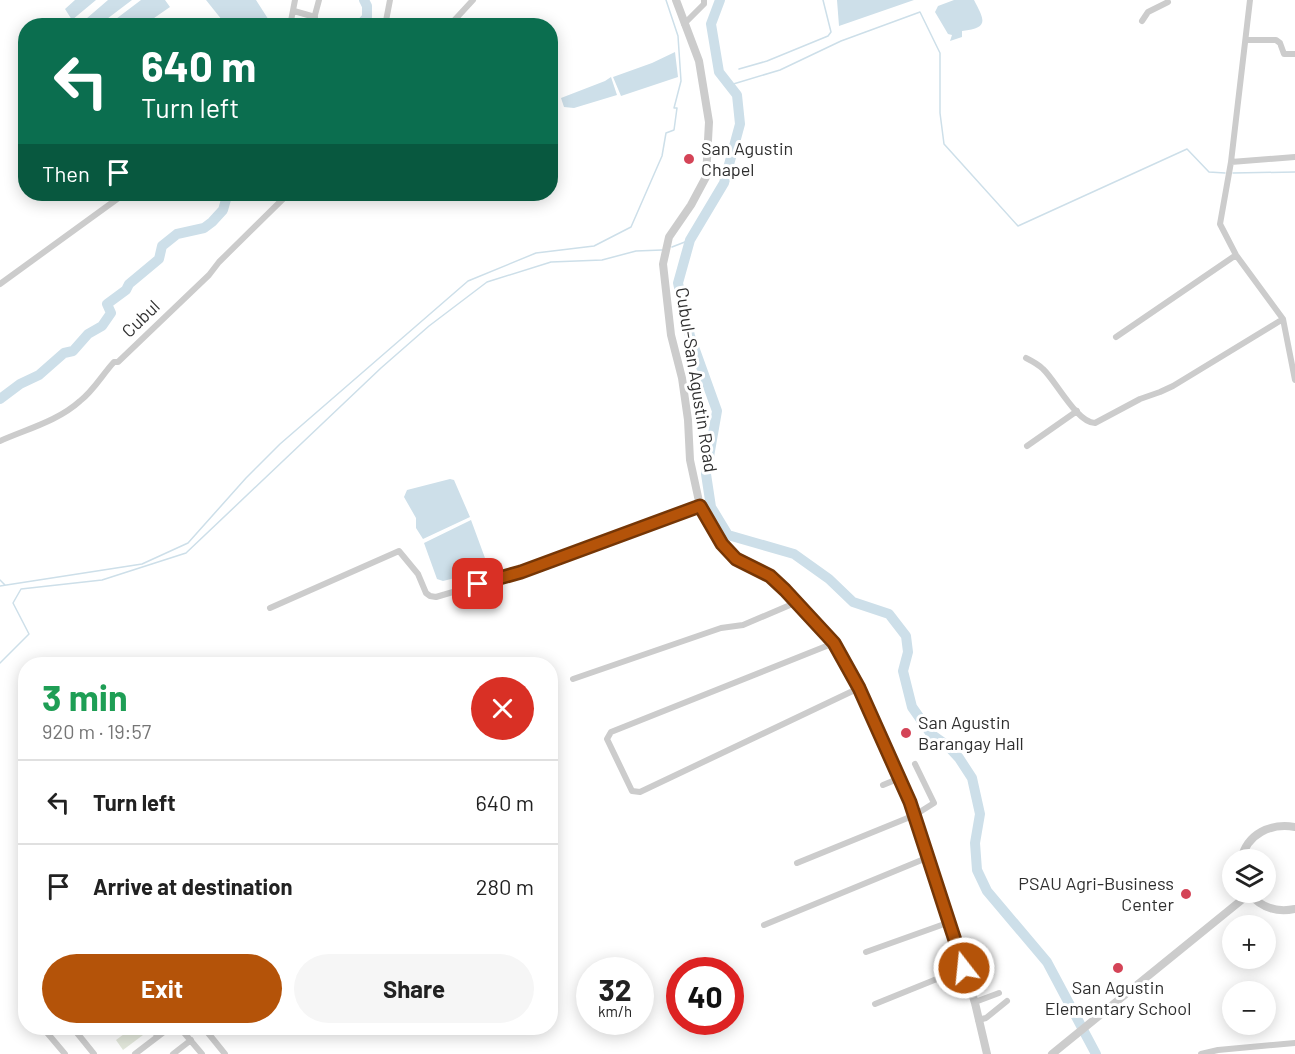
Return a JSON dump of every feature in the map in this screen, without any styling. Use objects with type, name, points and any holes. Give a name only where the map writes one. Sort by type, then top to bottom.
[{"type":"street","points":[[292,18],[295,0]]},
{"type":"street","points":[[294,11],[315,17],[319,0]]},
{"type":"street","points":[[387,18],[390,0]]},
{"type":"street","points":[[456,18],[473,0]]},
{"type":"street","name":"Cubul-San Agustin Road","points":[[676,0],[699,61],[709,122],[706,177],[691,205],[669,237],[663,264],[671,335],[682,378],[688,420],[690,460],[700,506],[722,544],[736,559],[770,576],[834,643],[859,688],[915,815],[975,1002],[987,1054]]},
{"type":"street","points":[[684,24],[704,4],[704,0]]},
{"type":"street","points":[[1250,0],[1231,164],[1220,224],[1236,255],[1283,319],[1295,380]]},
{"type":"street","points":[[1142,21],[1152,10],[1170,1]]},
{"type":"street","points":[[1246,40],[1276,40],[1280,43],[1284,54],[1295,54]]},
{"type":"street","points":[[1231,164],[1295,157]]},
{"type":"street","points":[[0,284],[114,201]]},
{"type":"street","name":"Cubul","points":[[0,441],[57,417],[81,401],[98,384],[103,374],[114,362],[118,362],[209,275],[219,262],[281,201]]},
{"type":"street","points":[[1116,337],[1236,255]]},
{"type":"street","points":[[1026,358],[1044,370],[1089,423],[1095,423],[1140,399],[1173,386],[1283,319]]},
{"type":"street","points":[[1027,446],[1077,411]]},
{"type":"street","points":[[270,608],[401,551],[418,574],[426,593],[436,597],[521,572],[700,506]]},
{"type":"street","points":[[573,679],[721,628],[743,625],[797,602]]},
{"type":"street","points":[[834,643],[611,732],[607,739],[632,791],[640,792],[859,688]]},
{"type":"street","points":[[797,863],[915,815],[934,803],[915,764]]},
{"type":"street","points":[[883,785],[900,778]]},
{"type":"street","points":[[1246,849],[1257,833],[1270,827],[1283,825],[1295,827]]},
{"type":"street","points":[[764,925],[929,857]]},
{"type":"street","points":[[1052,1054],[1237,903]]},
{"type":"street","points":[[1258,903],[1272,910],[1295,909]]},
{"type":"street","points":[[866,952],[950,922]]},
{"type":"street","points":[[875,1004],[964,968]]},
{"type":"street","points":[[975,1002],[999,993]]},
{"type":"street","points":[[978,1020],[986,1018],[1007,1000]]},
{"type":"street","points":[[49,1035],[64,1054]]},
{"type":"street","points":[[82,1035],[94,1054]]},
{"type":"street","points":[[186,1035],[202,1054]]},
{"type":"street","points":[[210,1035],[225,1054]]},
{"type":"street","points":[[135,1054],[158,1036]]},
{"type":"street","points":[[173,1054],[190,1040]]},
{"type":"street","points":[[1201,1054],[1218,1050],[1295,1043]]},
{"type":"shaded area","points":[[123,1035],[143,1035],[123,1050],[116,1040]]},
{"type":"water","points":[[75,0],[96,0],[74,18],[71,18],[65,9]]},
{"type":"water","points":[[108,0],[132,0],[108,18],[87,18]]},
{"type":"water","points":[[141,0],[165,0],[170,7],[154,18],[117,18]]},
{"type":"water","points":[[206,0],[256,0],[268,18],[220,18]]},
{"type":"water","points":[[837,0],[914,0],[839,26]]},
{"type":"water","points":[[954,0],[974,0],[981,13],[982,22],[977,28],[962,31],[962,37],[950,41],[952,35],[948,34],[935,12],[938,6]]},
{"type":"water","points":[[675,52],[678,77],[621,96],[613,77]]},
{"type":"water","points":[[611,77],[617,95],[574,108],[564,107],[561,98]]},
{"type":"water","points":[[450,479],[454,480],[470,517],[423,539],[416,528],[416,518],[404,497],[407,490]]},
{"type":"water","points":[[471,520],[485,558],[469,566],[467,575],[443,581],[437,579],[424,543]]},
{"type":"waterway","points":[[364,0],[367,6],[366,18]]},
{"type":"waterway","points":[[0,586],[142,564],[188,543],[280,444],[468,281],[536,253],[594,246],[631,227],[662,156],[666,133],[674,130],[677,108],[674,108],[681,81],[678,36],[666,0]]},
{"type":"waterway","points":[[720,0],[711,24],[719,72],[737,95],[740,124],[724,183],[690,240],[678,283],[690,336],[717,411],[706,474],[711,507],[728,535],[794,554],[829,579],[853,602],[889,614],[906,636],[908,652],[903,671],[912,707],[931,734],[948,746],[959,758],[972,778],[980,814],[975,843],[977,870],[987,891],[1047,962],[1096,1054]]},
{"type":"waterway","points":[[739,69],[767,61],[828,36],[831,32],[823,0]]},
{"type":"waterway","points":[[730,85],[780,70],[841,41],[920,12],[940,53],[940,113],[944,144],[1018,226],[1187,149],[1209,172],[1225,173]]},
{"type":"waterway","points":[[1233,173],[1295,172]]},
{"type":"waterway","points":[[0,399],[20,384],[39,375],[64,353],[73,351],[88,334],[102,326],[111,313],[107,304],[126,290],[129,284],[159,259],[162,246],[177,234],[204,228],[223,210],[226,201]]},
{"type":"waterway","points":[[672,247],[690,240]]},
{"type":"waterway","points":[[0,663],[29,634],[13,603],[21,589],[102,580],[186,553],[381,368],[429,326],[487,282],[551,262],[602,260],[636,251],[662,250]]},
{"type":"waterway","points":[[0,580],[5,585]]},
{"type":"place","name":"San Agustin Chapel","points":[[689,159]]},
{"type":"place","name":"San Agustin Barangay Hall","points":[[906,733]]},
{"type":"place","name":"PSAU Agri-Business Center","points":[[1186,894]]},
{"type":"place","name":"San Agustin Elementary School","points":[[1118,968]]},
{"type":"route","points":[[478,584],[521,572],[700,506],[722,544],[736,559],[770,576],[834,643],[859,688],[910,802],[964,968]]}]
